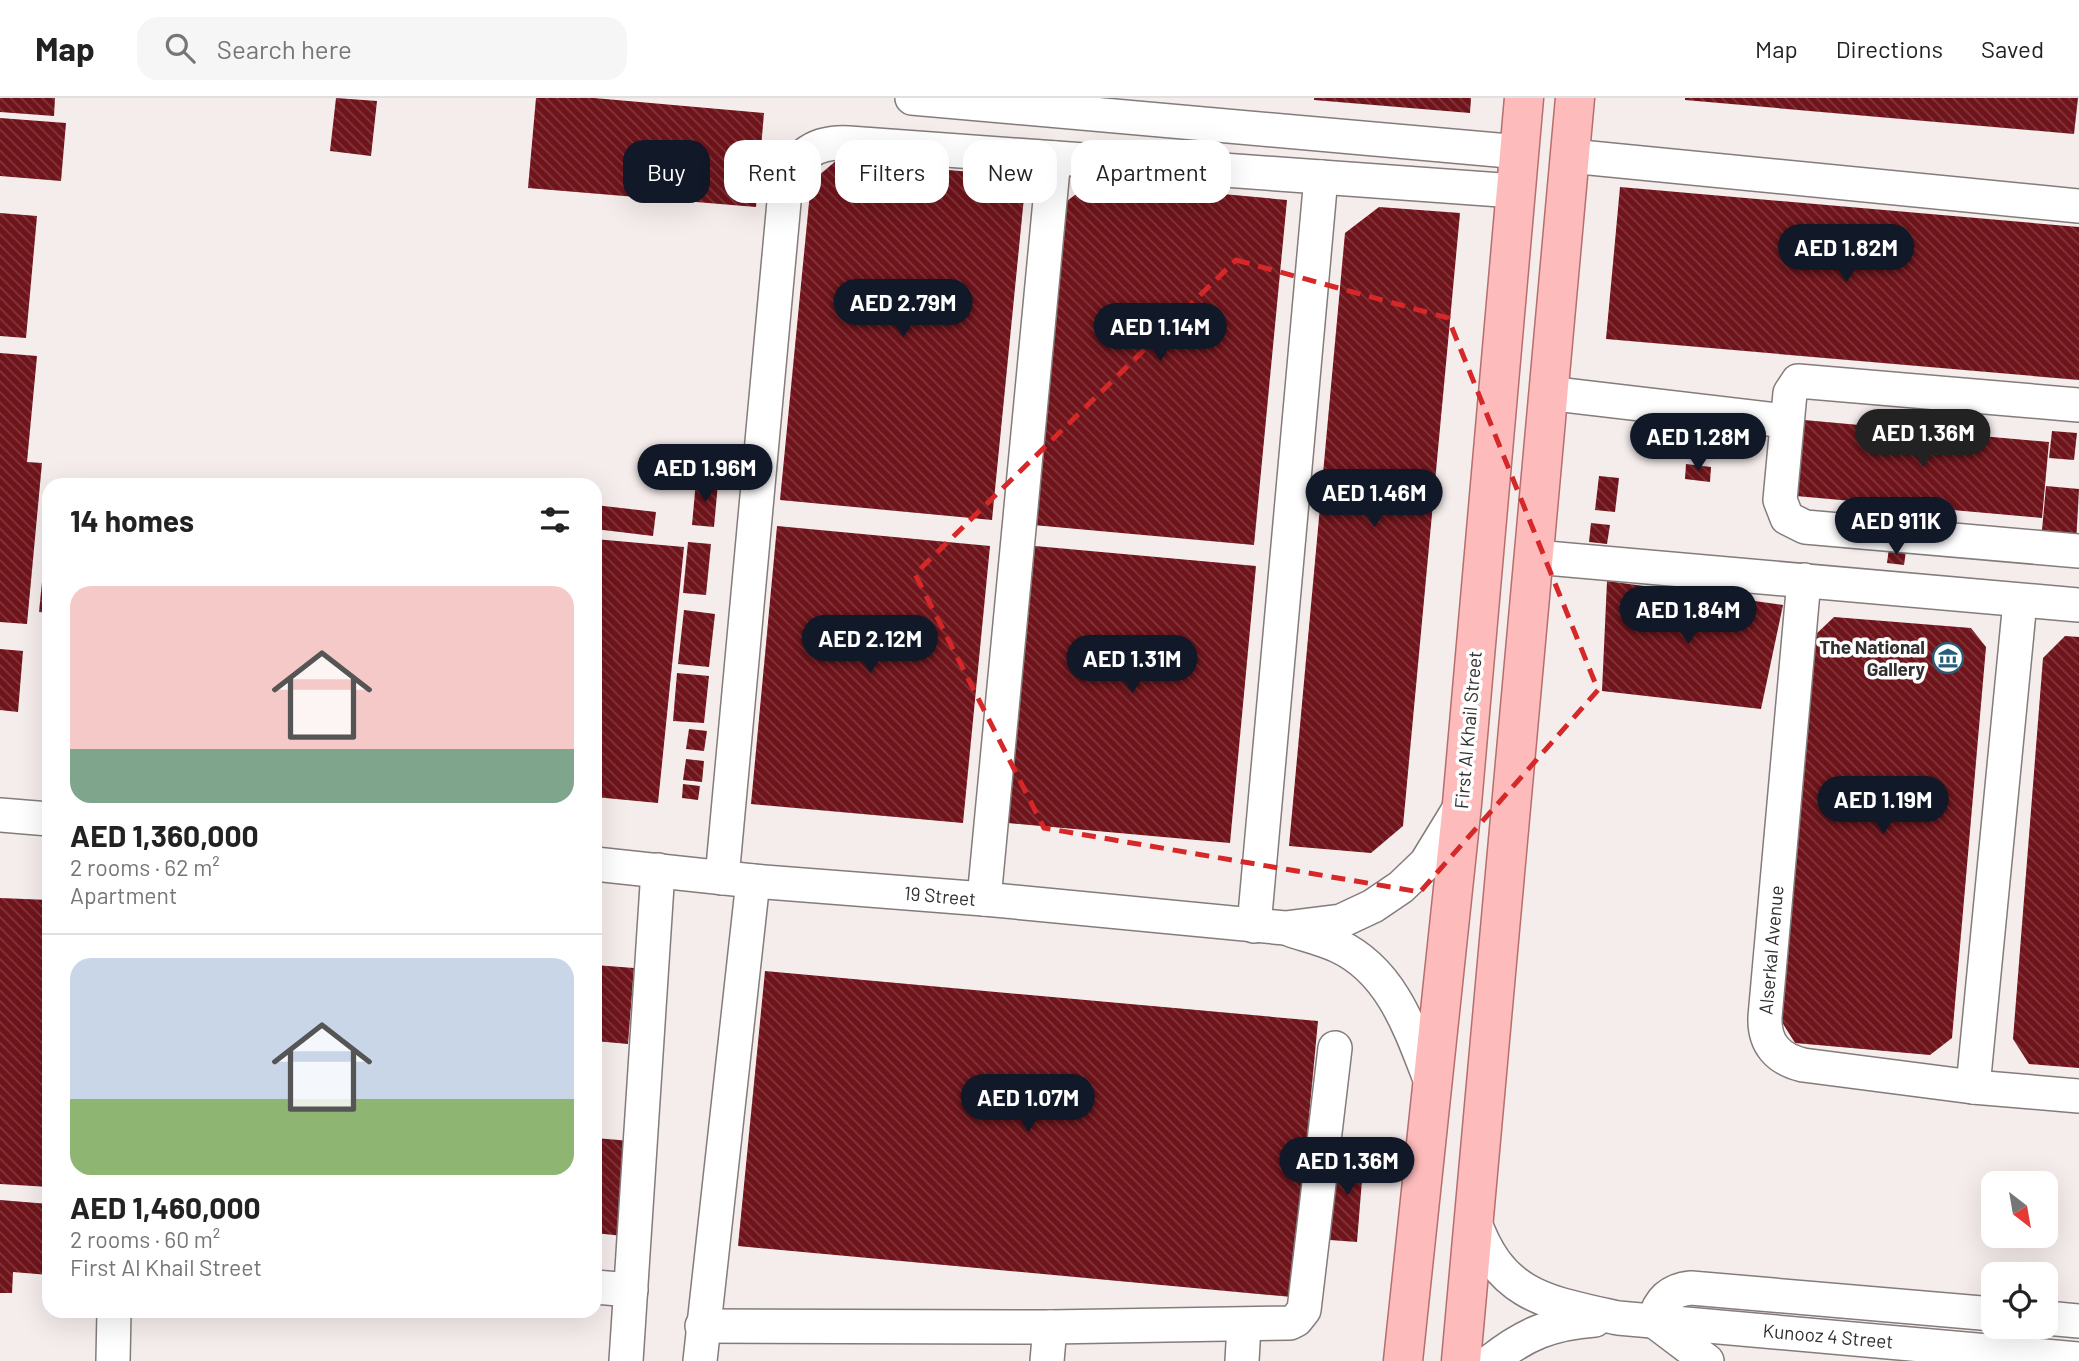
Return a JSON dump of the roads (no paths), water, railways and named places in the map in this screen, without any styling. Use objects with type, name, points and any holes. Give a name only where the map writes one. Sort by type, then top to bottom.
[{"type":"main road","name":"First Al Khail Street","points":[[1403,1361],[1462,804],[1524,98]]},
{"type":"main road","points":[[1461,1361],[1575,98]]},
{"type":"street","points":[[912,98],[1520,152]]},
{"type":"street","points":[[700,1361],[738,879],[785,191],[796,163],[807,153],[834,142],[963,151]]},
{"type":"street","points":[[1570,156],[2079,206]]},
{"type":"street","points":[[1057,158],[1515,191]]},
{"type":"street","points":[[1270,927],[1321,177]]},
{"type":"street","points":[[984,899],[1050,203]]},
{"type":"street","points":[[2079,405],[1798,381],[1791,388],[1786,421],[1780,500],[1787,518],[1805,527],[2079,551]]},
{"type":"street","points":[[1547,393],[1786,421]]},
{"type":"street","points":[[1535,557],[2079,606]]},
{"type":"street","name":"Alserkal Avenue","points":[[1804,580],[1765,1017],[1768,1040],[1782,1058],[1803,1065],[1973,1087],[2079,1096]]},
{"type":"street","points":[[1973,1087],[2020,601]]},
{"type":"street","name":"19 Street","points":[[1270,927],[1341,921],[1373,906],[1401,887],[1426,863],[1462,804]]},
{"type":"street","points":[[0,815],[42,818]]},
{"type":"street","name":"19 Street","points":[[602,865],[1270,927],[1337,946],[1379,977],[1399,1005],[1433,1087]]},
{"type":"street","points":[[626,1361],[658,870]]},
{"type":"street","points":[[702,1326],[1050,1327],[1290,1323],[1304,1310],[1335,1048]]},
{"type":"street","name":"Kunooz 4 Street","points":[[1473,1217],[1489,1255],[1502,1271],[1517,1285],[1549,1302],[1618,1318],[2079,1359]]},
{"type":"street","points":[[602,1288],[631,1290]]},
{"type":"street","points":[[1707,1361],[1654,1321],[1662,1300],[1680,1289],[1981,1313]]},
{"type":"street","points":[[113,1361],[114,1318]]},
{"type":"street","name":"Kunooz 4 Street","points":[[1491,1361],[1538,1331],[1564,1322],[1618,1318]]},
{"type":"street","points":[[2058,1319],[2079,1321]]},
{"type":"street","points":[[1242,1361],[1244,1325]]},
{"type":"street","points":[[1047,1361],[1050,1327]]},
{"type":"place","name":"The National Gallery","points":[[1948,658]]}]
